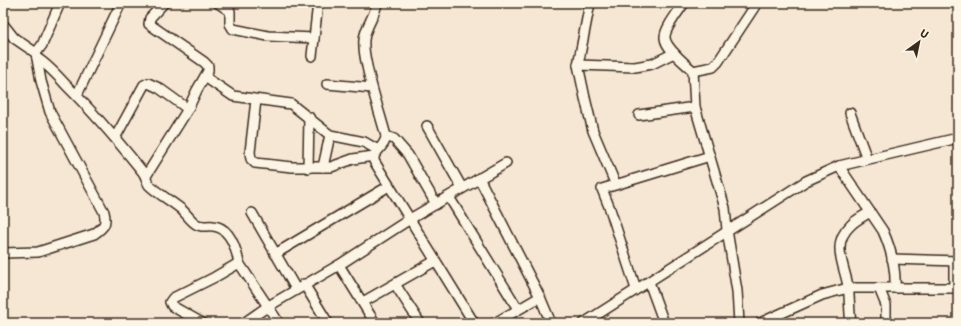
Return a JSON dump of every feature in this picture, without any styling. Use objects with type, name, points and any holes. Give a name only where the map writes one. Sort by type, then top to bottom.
[{"type":"street","points":[[3,253],[38,252],[94,234],[105,224],[106,219],[104,212],[50,112],[41,82],[37,56],[60,3]]},
{"type":"street","points":[[77,95],[121,3]]},
{"type":"street","points":[[218,3],[230,12],[230,24],[233,29],[268,36],[314,38]]},
{"type":"street","points":[[312,56],[318,3]]},
{"type":"street","points":[[377,3],[375,14],[366,30],[364,42],[364,54],[386,136],[384,144],[376,153],[374,161],[474,323]]},
{"type":"street","points":[[590,3],[578,65],[593,131],[615,184]]},
{"type":"street","points":[[684,3],[668,28],[665,38],[674,53],[693,71],[695,107],[725,208],[737,291],[739,323]]},
{"type":"street","points":[[693,71],[713,67],[718,62],[757,3]]},
{"type":"street","points":[[146,176],[188,108],[208,71],[208,66],[204,62],[149,24],[150,18],[161,4]]},
{"type":"street","points":[[3,24],[14,38],[44,62],[77,95],[146,176],[149,184],[196,224],[223,228],[228,233],[236,251],[239,263],[279,323]]},
{"type":"street","points":[[578,65],[635,67],[652,64],[674,53]]},
{"type":"street","points":[[205,77],[233,96],[291,104],[330,135],[364,142],[376,153]]},
{"type":"street","points":[[115,138],[144,85],[148,83],[159,88],[188,108]]},
{"type":"street","points":[[327,84],[372,88]]},
{"type":"street","points":[[256,100],[250,152],[252,161],[255,164],[308,168],[336,166],[353,159],[376,153]]},
{"type":"street","points":[[639,115],[695,107]]},
{"type":"street","points":[[850,113],[867,159]]},
{"type":"street","points":[[308,168],[309,117]]},
{"type":"street","points":[[427,126],[462,188]]},
{"type":"street","points":[[323,167],[330,135]]},
{"type":"street","points":[[386,136],[394,139],[408,155],[436,204]]},
{"type":"street","points":[[584,323],[806,180],[839,166],[958,141]]},
{"type":"street","points":[[636,289],[602,189],[710,156]]},
{"type":"street","points":[[244,323],[267,307],[339,265],[410,219],[506,163]]},
{"type":"street","points":[[839,166],[883,231],[888,242],[892,259],[895,288]]},
{"type":"street","points":[[479,178],[540,297],[551,323]]},
{"type":"street","points":[[275,254],[389,186]]},
{"type":"street","points":[[449,197],[518,310]]},
{"type":"street","points":[[851,323],[848,288],[839,250],[839,242],[850,225],[870,212]]},
{"type":"street","points":[[252,213],[275,254],[328,323]]},
{"type":"street","points":[[760,323],[822,295],[848,288],[956,288],[956,261],[892,259]]},
{"type":"street","points":[[363,302],[435,260]]},
{"type":"street","points":[[202,323],[172,306],[170,302],[173,298],[239,263]]},
{"type":"street","points":[[339,265],[375,323]]},
{"type":"street","points":[[649,282],[664,323]]},
{"type":"street","points":[[395,284],[420,323]]},
{"type":"street","points":[[879,288],[886,305],[886,323]]},
{"type":"street","points":[[495,323],[540,297]]}]
